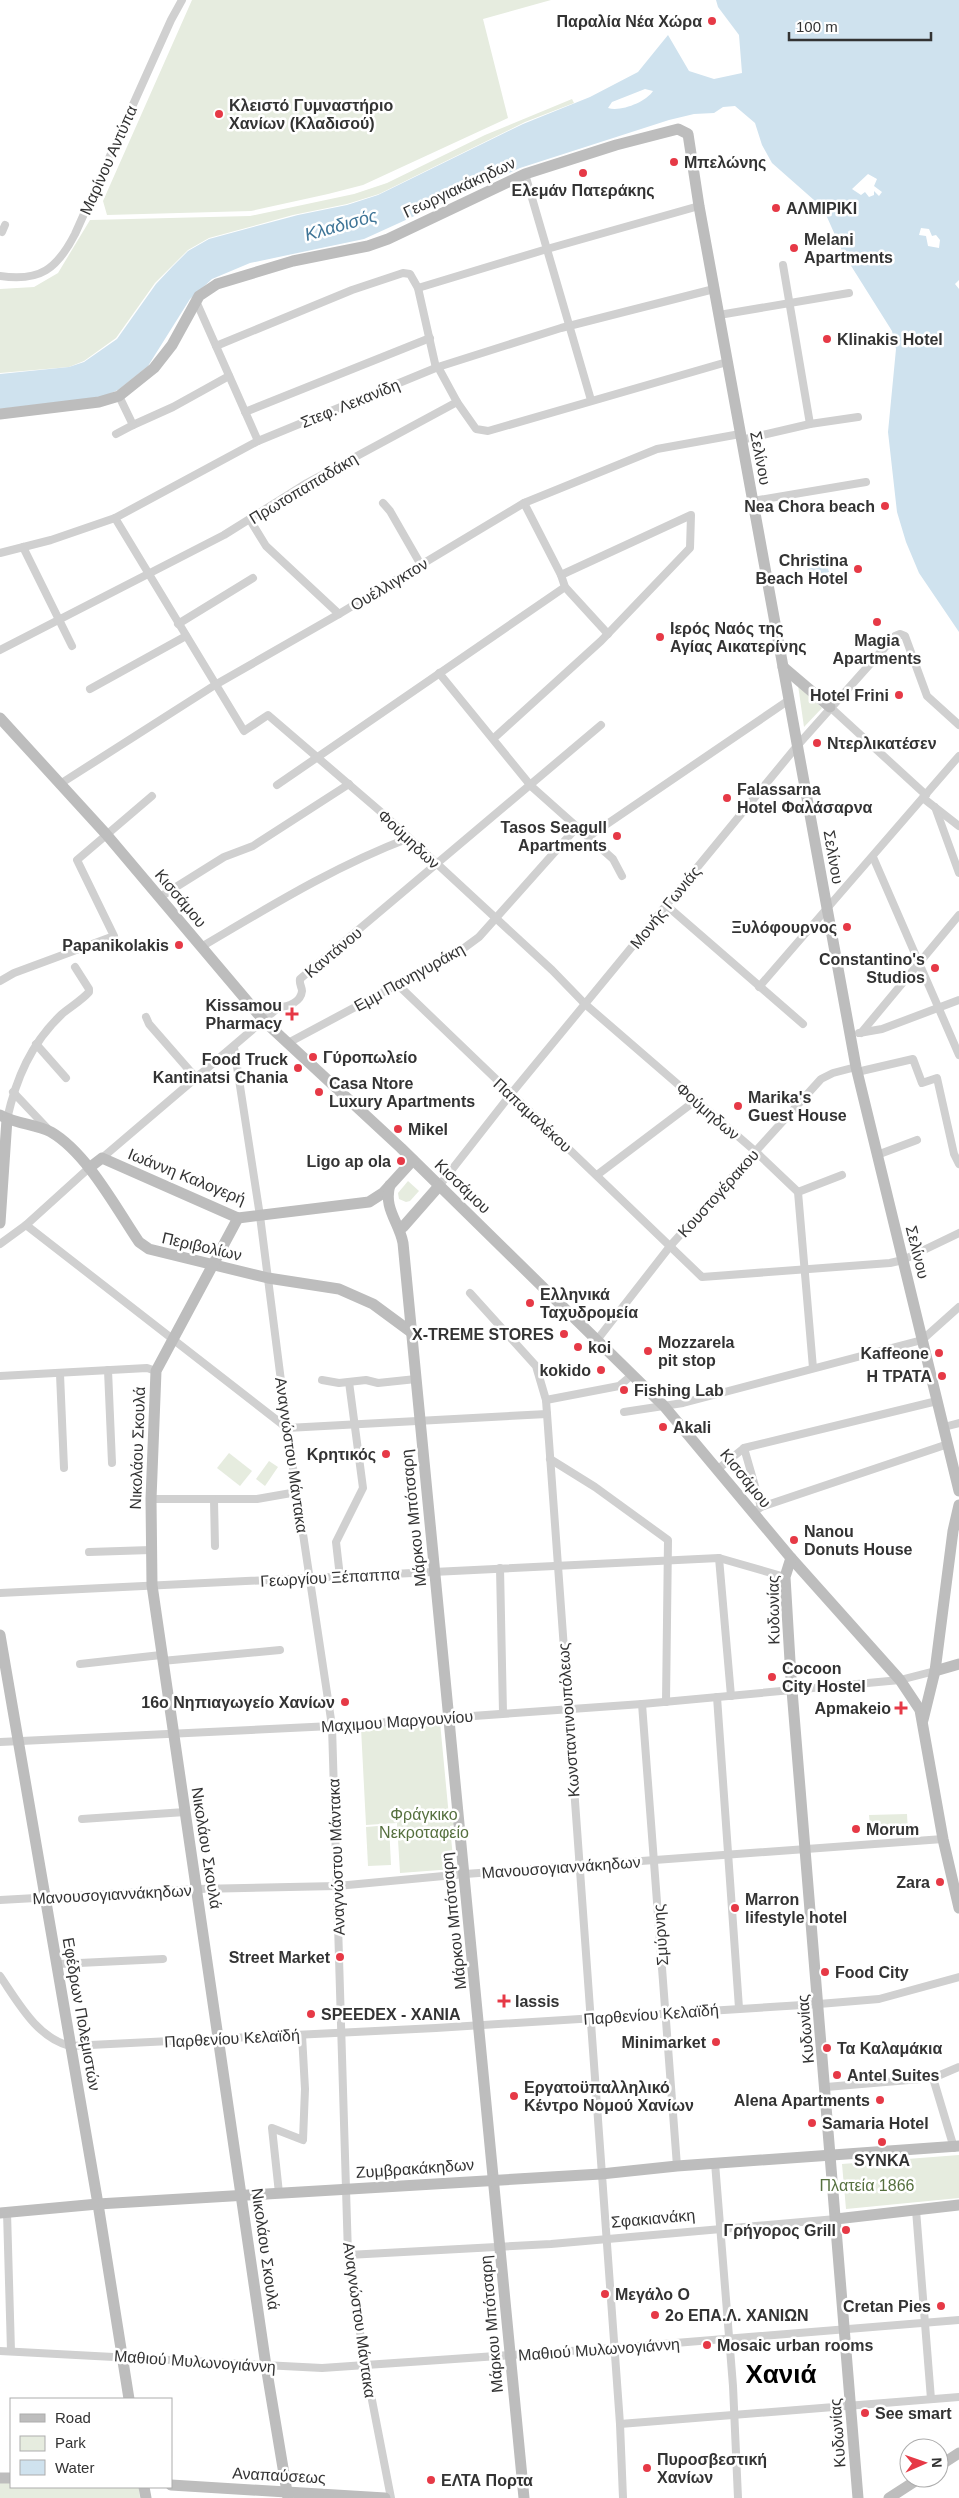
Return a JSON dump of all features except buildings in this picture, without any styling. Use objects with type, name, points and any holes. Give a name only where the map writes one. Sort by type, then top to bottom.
[{"type":"main road","name":"Γεωργιακάκηδων","points":[[0,414],[99,402],[119,396],[154,368],[172,345],[196,301],[217,284],[293,261],[368,246],[388,239],[525,174],[652,134],[678,129],[688,134]]},
{"type":"main road","name":"Σελίνου","points":[[688,134],[699,206],[827,910],[855,1034],[856,1070],[937,1401],[948,1444],[955,1460],[959,1491]]},
{"type":"main road","points":[[783,666],[830,708]]},
{"type":"main road","name":"Κισσάμου","points":[[0,718],[106,834],[264,1021],[413,1160],[664,1406],[718,1469],[757,1510],[791,1558],[900,1680],[916,1704],[922,1720]]},
{"type":"main road","points":[[0,1223],[4,1117]]},
{"type":"main road","name":"Περιβολίων","points":[[4,1117],[50,1132],[66,1144],[89,1168],[140,1242],[149,1249],[268,1278],[322,1285],[355,1294],[386,1312],[411,1332]]},
{"type":"main road","name":"Ιωάννη Καλογερή","points":[[89,1168],[102,1158],[238,1218],[368,1202],[377,1198],[413,1160]]},
{"type":"main road","points":[[368,1202],[388,1202],[390,1185]]},
{"type":"main road","points":[[403,1227],[439,1186]]},
{"type":"main road","name":"Μάρκου Μπότσαρη","points":[[388,1202],[392,1216],[402,1236],[404,1251]]},
{"type":"main road","name":"Μάρκου Μπότσαρη","points":[[388,1202],[399,1211],[403,1227],[419,1420],[466,1874],[524,2498]]},
{"type":"main road","name":"Νικολάου Σκουλά","points":[[238,1218],[174,1341],[156,1371],[151,1499],[152,1585],[266,2366],[287,2495]]},
{"type":"main road","points":[[959,1505],[954,1560],[935,1671],[922,1720],[943,1839],[959,1908]]},
{"type":"main road","name":"Κυδωνίας","points":[[791,1558],[785,1577],[792,1689],[832,2156],[858,2498]]},
{"type":"main road","name":"Εφέδρων Πολεμιστών","points":[[0,1635],[58,1964],[129,2398]]},
{"type":"main road","points":[[935,1671],[959,1664]]},
{"type":"main road","name":"Ζυμβρακάκηδων","points":[[4,2212],[98,2204],[242,2197],[601,2174],[715,2163],[956,2147]]},
{"type":"main road","name":"Σφακιανάκη","points":[[836,2219],[959,2206]]},
{"type":"main road","name":"Αναπαύσεως","points":[[172,2485],[287,2495],[385,2498]]},
{"type":"main road","points":[[889,2498],[904,2488]]},
{"type":"street","name":"Μαρίνου Αντύπα","points":[[0,276],[23,278],[41,274],[54,266],[66,252],[171,20],[182,0]]},
{"type":"street","points":[[525,174],[591,400]]},
{"type":"street","points":[[418,288],[699,206]]},
{"type":"street","points":[[783,265],[810,424]]},
{"type":"street","points":[[216,346],[397,273],[410,274],[418,288],[437,367],[457,402],[476,428],[482,431],[727,362]]},
{"type":"street","name":"Στεφ. Λεκανίδη","points":[[0,553],[88,528],[115,518],[258,441],[437,367],[569,326],[714,289]]},
{"type":"street","points":[[719,315],[849,293]]},
{"type":"street","points":[[196,301],[258,441]]},
{"type":"street","points":[[245,412],[430,338]]},
{"type":"street","points":[[116,434],[173,407],[229,376]]},
{"type":"street","points":[[119,396],[133,426]]},
{"type":"street","name":"Πρωτοπαπαδάκη","points":[[0,650],[149,575],[250,520],[299,487],[457,402]]},
{"type":"street","name":"Ουέλλιγκτον","points":[[60,784],[215,685],[339,614],[524,503],[657,449],[858,417]]},
{"type":"street","points":[[753,501],[866,482]]},
{"type":"street","points":[[383,503],[390,511],[421,565]]},
{"type":"street","points":[[524,503],[561,575],[565,587],[608,634]]},
{"type":"street","points":[[494,738],[608,634],[690,548],[693,519],[691,516],[561,575]]},
{"type":"street","name":"Φούμηδων","points":[[115,518],[244,731],[268,715],[349,784],[495,918],[585,1004],[754,1151],[798,1192]]},
{"type":"street","points":[[250,520],[266,546],[339,614]]},
{"type":"street","points":[[23,547],[72,646]]},
{"type":"street","points":[[178,624],[252,578]]},
{"type":"street","points":[[277,785],[565,587]]},
{"type":"street","name":"Μονής Γωνιάς","points":[[439,1186],[511,1094],[797,746],[898,635],[905,636],[928,696],[959,725]]},
{"type":"street","points":[[90,689],[186,636]]},
{"type":"street","points":[[439,673],[494,738],[531,786],[613,859],[622,876]]},
{"type":"street","points":[[588,837],[789,700]]},
{"type":"street","points":[[830,708],[935,807],[959,826]]},
{"type":"street","name":"Καντάνου","points":[[102,1158],[197,1079],[279,1007],[286,1007],[295,1002],[302,992],[300,979],[601,725]]},
{"type":"street","points":[[759,987],[874,857],[959,756]]},
{"type":"street","points":[[160,897],[224,857],[253,846],[349,784]]},
{"type":"street","points":[[0,981],[8,976],[114,936],[77,860],[152,796]]},
{"type":"street","points":[[935,807],[959,873]]},
{"type":"street","name":"Εμμ Πανηγυράκη","points":[[288,1043],[460,951],[479,937],[577,828]]},
{"type":"street","points":[[201,947],[304,887],[374,851],[408,838]]},
{"type":"street","points":[[874,857],[959,1054]]},
{"type":"street","points":[[666,905],[803,1024]]},
{"type":"street","points":[[855,1034],[921,963],[959,915]]},
{"type":"street","points":[[4,1117],[25,1063],[36,1044],[62,1014],[89,992],[75,967]]},
{"type":"street","name":"Παπαμαλέκου","points":[[397,984],[702,1277],[805,1271],[903,1260],[959,1233]]},
{"type":"street","points":[[855,1034],[882,1030],[959,1000]]},
{"type":"street","points":[[146,1017],[149,1024],[197,1079]]},
{"type":"street","points":[[36,1044],[66,1078]]},
{"type":"street","name":"Αναγνώστου Μάντακα","points":[[234,1047],[260,1216],[287,1428],[332,1726],[348,2255],[365,2364],[391,2498]]},
{"type":"street","name":"Κουστογέρακου","points":[[597,1340],[671,1246],[754,1151],[821,1079],[833,1073],[913,1060],[922,1083],[937,1078],[954,1154],[959,1164]]},
{"type":"street","points":[[14,1092],[50,1132]]},
{"type":"street","points":[[597,1175],[695,1101]]},
{"type":"street","points":[[877,1155],[917,1140]]},
{"type":"street","points":[[0,1244],[26,1225],[89,1168]]},
{"type":"street","points":[[813,1368],[798,1192],[842,1175]]},
{"type":"street","points":[[26,1225],[287,1428],[546,1414]]},
{"type":"street","name":"Κωνσταντινουπόλεως","points":[[470,1293],[536,1366],[546,1400],[620,2424],[623,2498]]},
{"type":"street","points":[[624,1412],[683,1403],[922,1340],[959,1307]]},
{"type":"street","points":[[0,1376],[147,1368],[156,1371]]},
{"type":"street","points":[[108,1370],[112,1463]]},
{"type":"street","points":[[60,1374],[64,1468]]},
{"type":"street","points":[[546,1400],[619,1386],[632,1375]]},
{"type":"street","points":[[322,1380],[332,1383],[366,1380],[378,1383],[416,1379]]},
{"type":"street","points":[[340,1578],[336,1542],[363,1488],[349,1382]]},
{"type":"street","points":[[718,1469],[744,1448],[937,1401]]},
{"type":"street","points":[[944,1427],[959,1423]]},
{"type":"street","points":[[757,1510],[948,1444]]},
{"type":"street","name":"Κισσάμου","points":[[744,1448],[757,1510]]},
{"type":"street","points":[[550,1459],[595,1487],[668,1540],[666,1702]]},
{"type":"street","points":[[151,1499],[257,1499],[297,1492]]},
{"type":"street","points":[[214,1500],[215,1546]]},
{"type":"street","points":[[88,1552],[151,1550]]},
{"type":"street","points":[[719,1558],[731,1696]]},
{"type":"street","name":"Γεωργίου Ξέπαππα","points":[[0,1593],[340,1578],[435,1571],[719,1558],[785,1577]]},
{"type":"street","points":[[500,1568],[503,1713]]},
{"type":"street","points":[[80,1664],[280,1650]]},
{"type":"street","name":"Μαχιμου Mαργουνίου","points":[[0,1742],[332,1726],[642,1704],[900,1680],[935,1671]]},
{"type":"street","points":[[717,1697],[739,2008]]},
{"type":"street","name":"Σμύρνης","points":[[642,1704],[677,2166]]},
{"type":"street","points":[[82,1819],[185,1812]]},
{"type":"street","name":"Μανουσογιαννάκηδων","points":[[0,1900],[197,1889],[337,1886],[466,1874],[943,1839]]},
{"type":"street","points":[[58,1964],[163,1959]]},
{"type":"street","points":[[0,1976],[18,2002],[49,2038],[70,2046]]},
{"type":"street","name":"Παρθενίου Κελαϊδή","points":[[70,2046],[342,2033],[819,2004],[879,1999],[959,1977]]},
{"type":"street","points":[[279,2194],[272,2128],[303,2140],[305,2089],[302,2035]]},
{"type":"street","points":[[826,2087],[932,2078],[959,2068]]},
{"type":"street","points":[[932,2078],[956,2147]]},
{"type":"street","points":[[715,2163],[729,2339],[738,2498]]},
{"type":"street","points":[[916,2210],[931,2399]]},
{"type":"street","points":[[4,2212],[11,2351]]},
{"type":"street","name":"Σφακιανάκη","points":[[348,2255],[500,2246],[836,2219]]},
{"type":"street","name":"Μαθιού Μυλωνογιάννη","points":[[0,2351],[322,2368],[614,2348],[959,2320]]},
{"type":"street","points":[[620,2424],[959,2397]]},
{"type":"green space","points":[[192,0],[551,0],[483,19],[508,118],[363,185],[328,194],[251,211],[107,215],[103,201]]},
{"type":"green space","points":[[572,99],[574,103],[525,122],[379,194],[347,204],[293,215],[209,238],[188,250],[155,283],[116,338],[84,361],[69,367],[0,373],[0,289],[34,287],[58,273],[90,220],[250,216],[354,194],[387,183],[485,135]]},
{"type":"green space","points":[[798,685],[822,708],[804,727]]},
{"type":"green space","points":[[408,1181],[419,1191],[410,1201],[406,1202],[399,1199],[398,1193]]},
{"type":"green space","points":[[229,1453],[252,1471],[240,1486],[217,1468]]},
{"type":"green space","points":[[269,1461],[278,1467],[265,1486],[256,1479]]},
{"type":"green space","name":"Φράγκικο Νεκροταφείο","points":[[440,1722],[449,1817],[454,1817],[455,1825],[450,1826],[454,1869],[400,1873],[397,1823],[366,1825],[361,1728]]},
{"type":"green space","points":[[907,1814],[908,1833],[871,1835],[869,1815]]},
{"type":"green space","points":[[389,1825],[391,1865],[368,1866],[366,1827]]},
{"type":"green space","name":"Πλατεία 1866","points":[[959,2155],[959,2198],[846,2209],[842,2164]]},
{"type":"green space","points":[[0,2483],[10,2483],[10,2488],[139,2488],[140,2498],[0,2498]]},
{"type":"water","name":"Κλαδισός","points":[[716,0],[959,0],[959,280],[955,284],[959,289],[959,632],[919,573],[906,542],[897,512],[888,432],[896,349],[892,331],[843,253],[823,208],[772,163],[762,145],[755,123],[735,106],[723,107],[714,113],[694,114],[669,120],[520,168],[364,239],[250,263],[212,279],[190,299],[148,366],[118,390],[102,397],[0,409],[0,374],[69,367],[84,362],[117,339],[156,284],[188,251],[209,239],[298,215],[347,205],[378,195],[523,124],[590,97],[638,72],[668,35],[689,71],[714,79],[742,73],[739,35],[718,7]],"holes":[[[645,89],[653,91],[645,99],[620,109],[608,108],[612,102]],[[868,174],[877,179],[874,186],[882,192],[879,196],[874,191],[874,195],[869,197],[865,192],[861,195],[852,189]],[[921,228],[929,229],[932,236],[936,235],[940,240],[939,248],[928,246],[926,236],[919,235]]]},
{"type":"water","points":[[825,559],[829,572],[809,577],[807,571],[809,566]]},
{"type":"place","name":"Παραλία Νέα Χώρα","points":[[712,21]]},
{"type":"place","name":"Κλειστό Γυμναστήριο Χανίων (Κλαδισού)","points":[[219,114]]},
{"type":"place","name":"Μπελώνης","points":[[674,162]]},
{"type":"place","name":"Ελεμάν Πατεράκης","points":[[583,173]]},
{"type":"place","name":"ΑΛΜΙΡΙΚΙ","points":[[776,208]]},
{"type":"place","name":"Melani Apartments","points":[[794,248]]},
{"type":"place","name":"Klinakis Hotel","points":[[827,339]]},
{"type":"place","name":"Nea Chora beach","points":[[885,506]]},
{"type":"place","name":"Christina Beach Hotel","points":[[858,569]]},
{"type":"place","name":"Magia Apartments","points":[[877,622]]},
{"type":"place","name":"Ιερός Ναός της Αγίας Αικατερίνης","points":[[660,637]]},
{"type":"place","name":"Hotel Frini","points":[[899,695]]},
{"type":"place","name":"Ντερλικατέσεν","points":[[817,743]]},
{"type":"place","name":"Falassarna Hotel Φαλάσαρνα","points":[[727,798]]},
{"type":"place","name":"Tasos Seagull Apartments","points":[[617,836]]},
{"type":"place","name":"Ξυλόφουρνος","points":[[847,927]]},
{"type":"place","name":"Papanikolakis","points":[[179,945]]},
{"type":"place","name":"Constantino's Studios","points":[[935,968]]},
{"type":"place","name":"Kissamou Pharmacy","points":[[292,1014]]},
{"type":"place","name":"Γύροπωλείο","points":[[313,1057]]},
{"type":"place","name":"Food Truck Kantinatsi Chania","points":[[298,1068]]},
{"type":"place","name":"Casa Ntore Luxury Apartments","points":[[319,1092]]},
{"type":"place","name":"Marika's Guest House","points":[[738,1106]]},
{"type":"place","name":"Mikel","points":[[398,1129]]},
{"type":"place","name":"Ligo ap ola","points":[[401,1161]]},
{"type":"place","name":"Ελληνικά Ταχυδρομεία","points":[[530,1303]]},
{"type":"place","name":"X-TREME STORES","points":[[564,1334]]},
{"type":"place","name":"koi","points":[[578,1347]]},
{"type":"place","name":"Mozzarela pit stop","points":[[648,1351]]},
{"type":"place","name":"Kaffeone","points":[[939,1353]]},
{"type":"place","name":"kokido","points":[[601,1370]]},
{"type":"place","name":"Η ΤΡΑΤΑ","points":[[942,1376]]},
{"type":"place","name":"Fishing Lab","points":[[624,1390]]},
{"type":"place","name":"Akali","points":[[663,1427]]},
{"type":"place","name":"Κρητικός","points":[[386,1454]]},
{"type":"place","name":"Nanou Donuts House","points":[[794,1540]]},
{"type":"place","name":"Cocoon City Hostel","points":[[772,1677]]},
{"type":"place","name":"16ο Νηπιαγωγείο Χανίων","points":[[345,1702]]},
{"type":"place","name":"Apmakeio","points":[[901,1708]]},
{"type":"place","name":"Morum","points":[[856,1829]]},
{"type":"place","name":"Zara","points":[[940,1882]]},
{"type":"place","name":"Marron lifestyle hotel","points":[[735,1908]]},
{"type":"place","name":"Street Market","points":[[340,1957]]},
{"type":"place","name":"Food City","points":[[825,1972]]},
{"type":"place","name":"Iassis","points":[[504,2001]]},
{"type":"place","name":"SPEEDEX - ΧΑΝΙΑ","points":[[311,2014]]},
{"type":"place","name":"Minimarket","points":[[716,2042]]},
{"type":"place","name":"Τα Καλαμάκια","points":[[827,2048]]},
{"type":"place","name":"Antel Suites","points":[[837,2075]]},
{"type":"place","name":"Εργατοϋπαλληλικό Κέντρο Νομού Χανίων","points":[[514,2096]]},
{"type":"place","name":"Alena Apartments","points":[[880,2100]]},
{"type":"place","name":"Samaria Hotel","points":[[812,2123]]},
{"type":"place","name":"SYNKA","points":[[882,2142]]},
{"type":"place","name":"Γρήγορος Grill","points":[[846,2230]]},
{"type":"place","name":"Μεγάλο Ο","points":[[605,2294]]},
{"type":"place","name":"Cretan Pies","points":[[941,2306]]},
{"type":"place","name":"2ο ΕΠΑ.Λ. ΧΑΝΙΩΝ","points":[[655,2315]]},
{"type":"place","name":"Mosaic urban rooms","points":[[707,2345]]},
{"type":"place","name":"See smart","points":[[865,2413]]},
{"type":"place","name":"Πυροσβεστική Χανίων","points":[[647,2468]]},
{"type":"place","name":"ΕΛΤΑ Πορτα","points":[[431,2480]]},
{"type":"district","name":"Χανιά","points":[[781,2374]]}]
